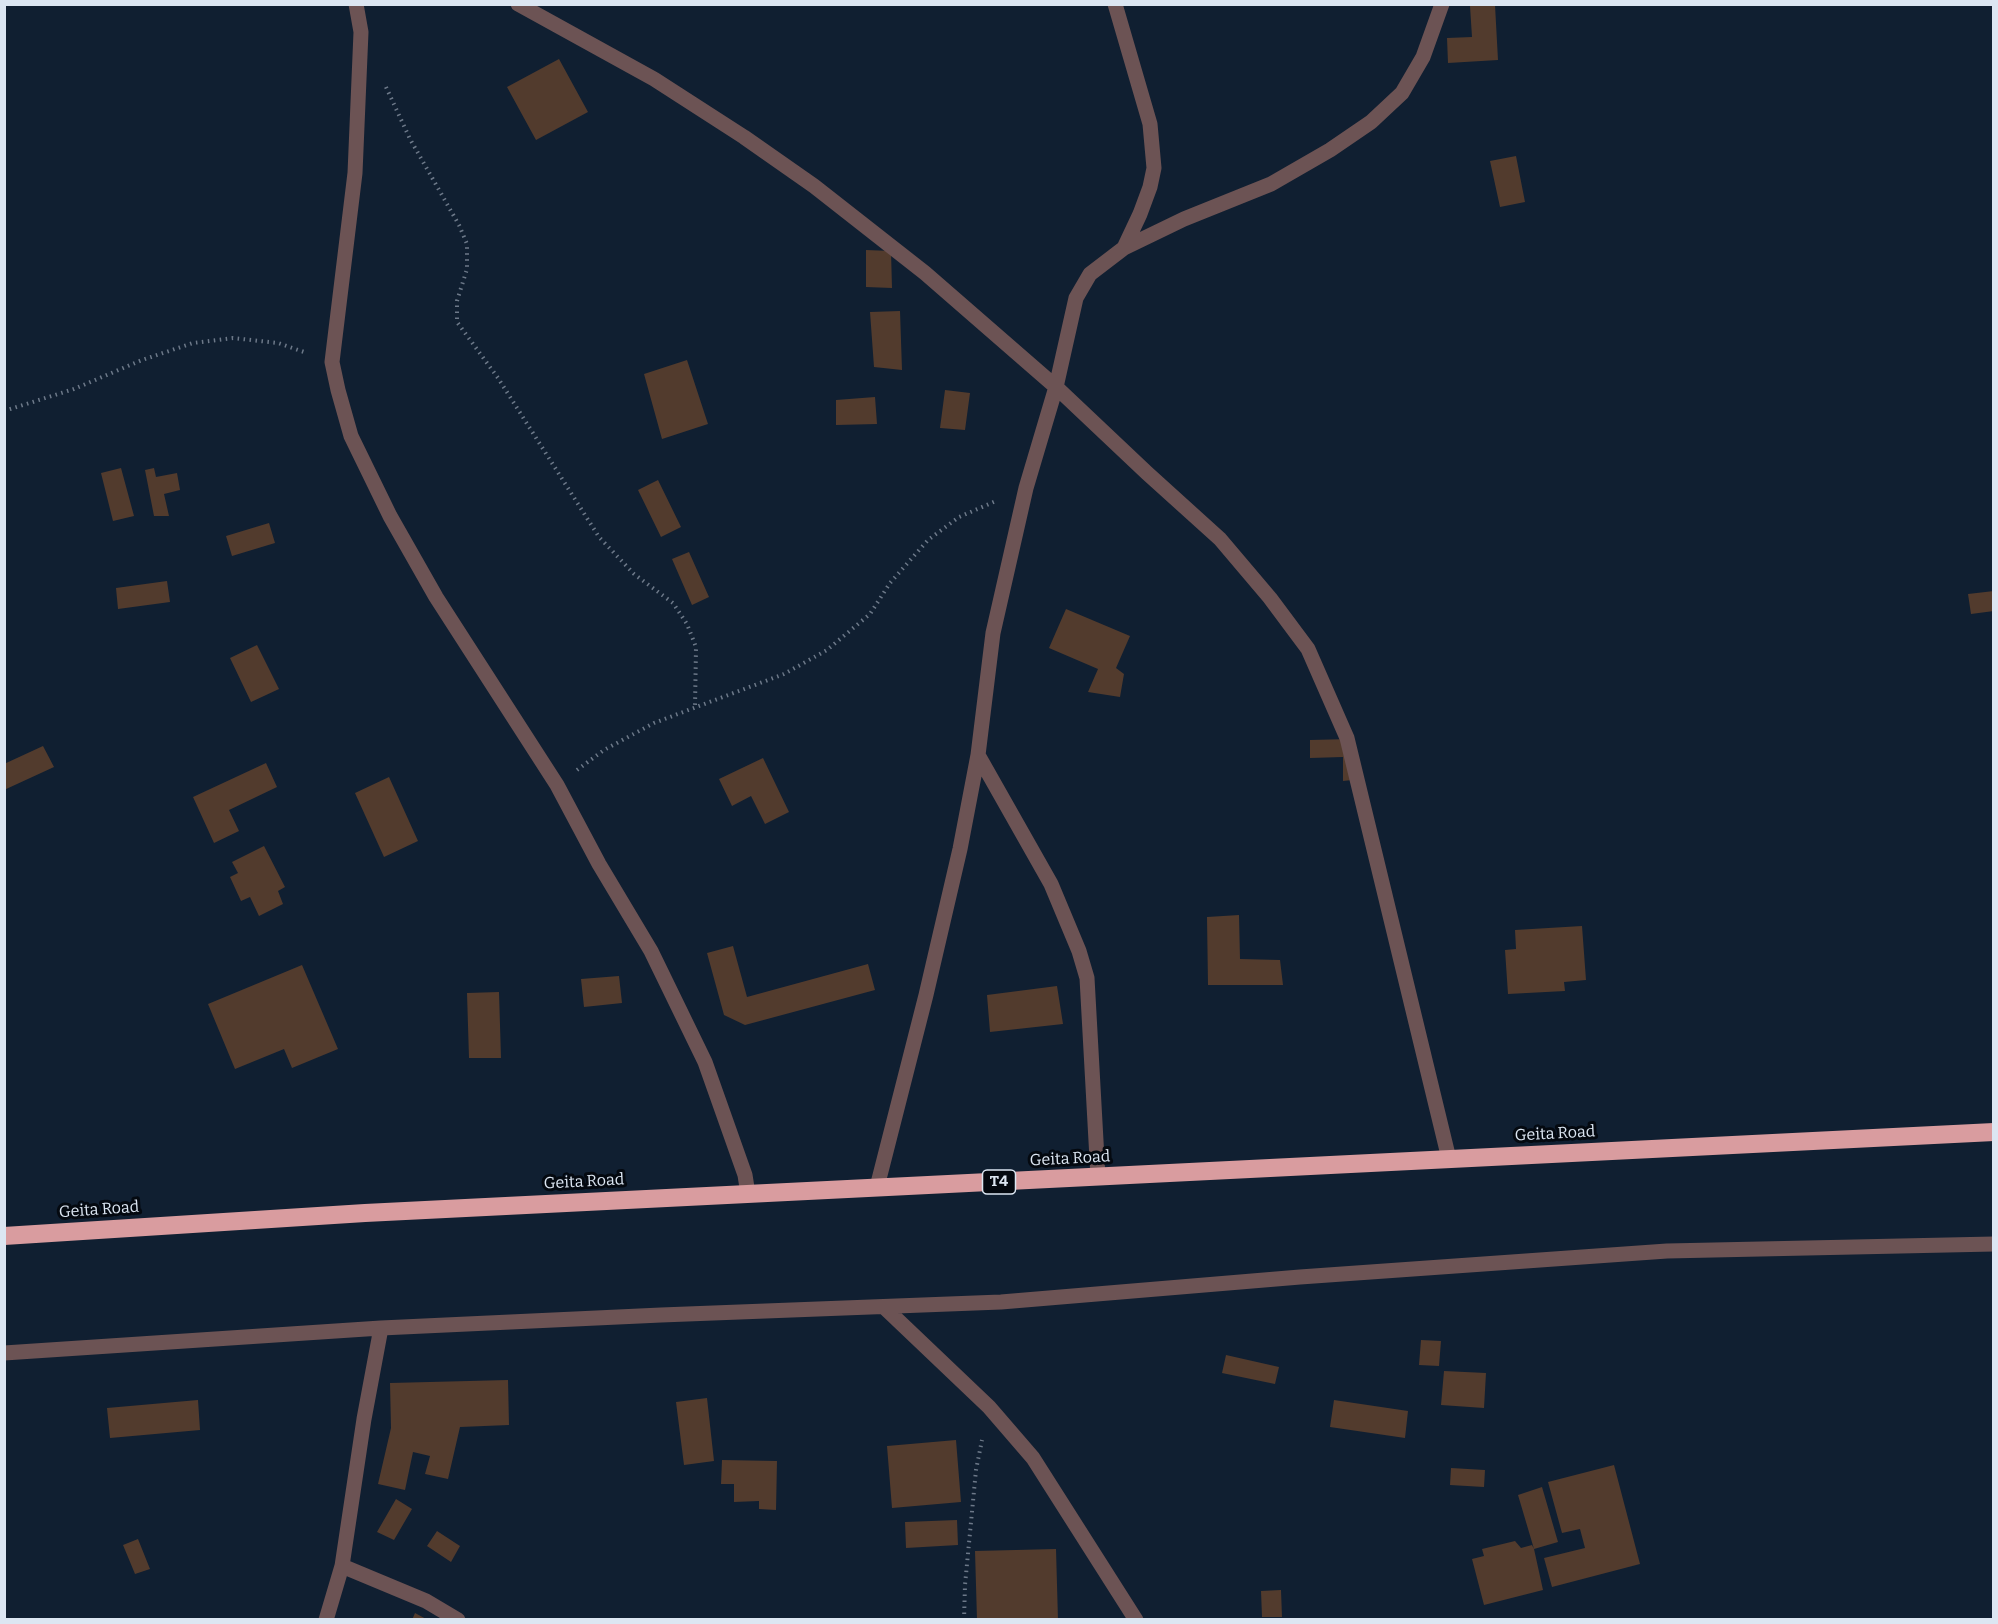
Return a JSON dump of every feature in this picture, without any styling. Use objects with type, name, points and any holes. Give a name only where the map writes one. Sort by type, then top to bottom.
[{"type":"highway","name":"Geita Road","points":[[4,1236],[365,1213],[1994,1132]]},
{"type":"street","points":[[356,4],[361,32],[355,173],[332,362],[351,436],[390,516],[436,597],[557,785],[599,864],[651,951],[705,1062],[745,1175],[748,1194]]},
{"type":"street","points":[[518,4],[654,79],[753,143],[814,186],[925,273],[1056,387],[1220,539],[1270,598],[1308,649],[1347,738],[1449,1159]]},
{"type":"street","points":[[1114,4],[1150,124],[1154,168],[1140,214],[1124,248]]},
{"type":"street","points":[[878,1188],[957,861],[978,755],[993,633],[1026,488],[1056,387],[1076,298],[1090,274],[1124,248],[1184,219],[1271,184],[1330,150],[1371,122],[1402,93],[1423,57],[1442,4]]},
{"type":"street","points":[[978,755],[1051,884],[1079,951],[1087,978],[1098,1177]]},
{"type":"street","points":[[4,1353],[381,1328],[1001,1302],[1300,1277],[1667,1251],[1994,1244]]},
{"type":"street","points":[[884,1307],[989,1407],[1033,1458],[1136,1620]]},
{"type":"street","points":[[326,1620],[342,1566],[364,1419],[381,1328]]},
{"type":"street","points":[[342,1566],[426,1601],[458,1620]]},
{"type":"path","points":[[385,85],[410,139],[459,225],[467,244],[467,269],[457,301],[457,322],[498,378],[599,537],[634,574],[673,603],[687,624],[696,647],[694,707]]},
{"type":"path","points":[[4,411],[74,389],[141,360],[193,343],[233,338],[278,343],[332,362]]},
{"type":"path","points":[[557,785],[604,750],[654,723],[784,674],[827,650],[870,614],[890,583],[928,540],[959,517],[1026,488]]},
{"type":"path","points":[[964,1620],[976,1470],[989,1407]]},
{"type":"building","points":[[1495,5],[1498,60],[1448,63],[1447,38],[1472,37],[1470,6]]},
{"type":"building","points":[[559,59],[588,112],[536,140],[507,87]]},
{"type":"building","points":[[1516,156],[1525,202],[1500,207],[1490,161]]},
{"type":"building","points":[[866,250],[891,251],[892,288],[866,287]]},
{"type":"building","points":[[900,311],[902,370],[874,367],[870,312]]},
{"type":"building","points":[[687,360],[708,424],[662,439],[644,374]]},
{"type":"building","points":[[945,390],[970,393],[965,430],[940,428]]},
{"type":"building","points":[[875,397],[877,424],[836,425],[836,400]]},
{"type":"building","points":[[121,468],[134,516],[113,521],[101,473]]},
{"type":"building","points":[[154,468],[156,477],[177,473],[180,490],[164,494],[169,516],[154,516],[145,470]]},
{"type":"building","points":[[658,480],[681,527],[661,537],[638,490]]},
{"type":"building","points":[[269,523],[275,543],[232,556],[226,536]]},
{"type":"building","points":[[689,552],[709,597],[692,605],[672,559]]},
{"type":"building","points":[[167,581],[170,602],[118,609],[116,588]]},
{"type":"building","points":[[1994,591],[1994,611],[1971,614],[1968,594]]},
{"type":"building","points":[[1066,609],[1130,636],[1116,668],[1124,674],[1120,697],[1088,692],[1098,669],[1049,648]]},
{"type":"building","points":[[257,645],[279,689],[251,702],[230,658]]},
{"type":"building","points":[[1351,739],[1352,780],[1343,781],[1343,757],[1310,758],[1310,740]]},
{"type":"building","points":[[43,746],[54,767],[4,790],[4,764]]},
{"type":"building","points":[[763,758],[789,812],[765,824],[751,796],[732,806],[719,779]]},
{"type":"building","points":[[266,763],[277,787],[229,810],[239,831],[214,843],[193,797]]},
{"type":"building","points":[[389,777],[418,841],[384,857],[355,793]]},
{"type":"building","points":[[264,846],[285,887],[278,891],[283,904],[259,916],[250,897],[241,901],[230,877],[238,873],[232,862]]},
{"type":"building","points":[[1239,915],[1240,959],[1280,960],[1283,985],[1208,985],[1207,917]]},
{"type":"building","points":[[1582,926],[1586,980],[1564,982],[1565,991],[1508,994],[1505,950],[1516,949],[1515,930]]},
{"type":"building","points":[[733,946],[747,997],[868,964],[875,990],[745,1025],[724,1015],[707,953]]},
{"type":"building","points":[[302,965],[338,1049],[292,1068],[284,1049],[235,1069],[208,1004]]},
{"type":"building","points":[[619,976],[622,1003],[584,1007],[581,979]]},
{"type":"building","points":[[1057,986],[1063,1024],[990,1032],[987,995]]},
{"type":"building","points":[[499,992],[501,1058],[469,1058],[467,993]]},
{"type":"building","points":[[1421,1340],[1441,1341],[1439,1366],[1419,1365]]},
{"type":"building","points":[[1226,1355],[1279,1367],[1275,1384],[1222,1373]]},
{"type":"building","points":[[1444,1371],[1486,1373],[1484,1408],[1441,1405]]},
{"type":"building","points":[[508,1380],[509,1425],[460,1427],[448,1479],[425,1474],[430,1456],[413,1452],[405,1490],[378,1484],[391,1428],[390,1383]]},
{"type":"building","points":[[707,1398],[714,1461],[684,1465],[676,1402]]},
{"type":"building","points":[[198,1400],[200,1430],[110,1438],[107,1408]]},
{"type":"building","points":[[1334,1400],[1408,1411],[1405,1438],[1330,1427]]},
{"type":"building","points":[[956,1440],[961,1502],[892,1508],[887,1446]]},
{"type":"building","points":[[722,1460],[777,1461],[776,1510],[759,1509],[759,1501],[734,1502],[734,1484],[721,1484]]},
{"type":"building","points":[[1614,1465],[1640,1564],[1552,1587],[1544,1558],[1585,1548],[1580,1529],[1562,1533],[1548,1482]]},
{"type":"building","points":[[1451,1468],[1485,1470],[1484,1487],[1450,1485]]},
{"type":"building","points":[[1542,1487],[1558,1542],[1534,1549],[1518,1495]]},
{"type":"building","points":[[396,1499],[412,1509],[394,1540],[377,1532]]},
{"type":"building","points":[[957,1520],[958,1545],[906,1548],[905,1522]]},
{"type":"building","points":[[437,1531],[460,1546],[451,1562],[427,1546]]},
{"type":"building","points":[[138,1539],[150,1569],[135,1574],[123,1545]]},
{"type":"building","points":[[1515,1541],[1521,1548],[1532,1545],[1543,1590],[1484,1605],[1472,1559],[1484,1556],[1482,1549]]},
{"type":"building","points":[[1056,1549],[1058,1620],[977,1620],[975,1551]]},
{"type":"building","points":[[1281,1590],[1282,1617],[1262,1617],[1261,1591]]},
{"type":"building","points":[[415,1613],[428,1620],[412,1620]]}]
